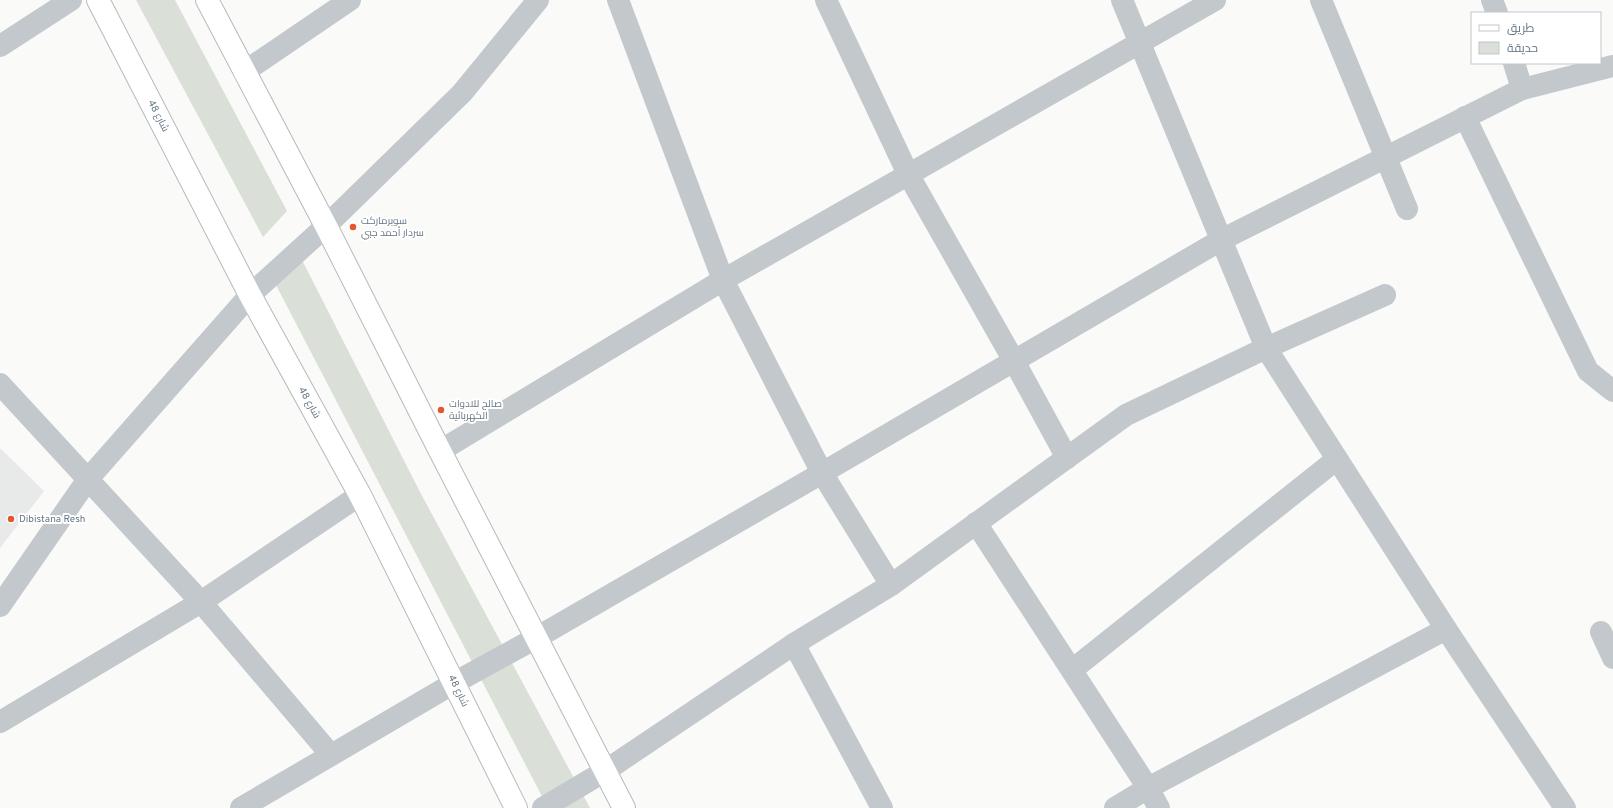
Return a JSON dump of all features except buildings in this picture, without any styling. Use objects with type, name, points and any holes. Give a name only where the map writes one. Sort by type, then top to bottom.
[{"type":"main road","name":"48 شارع","points":[[98,0],[250,295],[360,495],[516,808]]},
{"type":"main road","points":[[207,0],[326,226],[624,808]]},
{"type":"street","points":[[0,46],[71,0]]},
{"type":"street","points":[[244,72],[350,0]]},
{"type":"street","points":[[0,606],[88,478],[250,295],[326,226],[462,93],[538,0]]},
{"type":"street","points":[[618,0],[723,280],[822,473],[890,585]]},
{"type":"street","points":[[826,0],[908,174],[1067,458]]},
{"type":"street","points":[[1122,0],[1266,348],[1446,629],[1565,808]]},
{"type":"street","points":[[440,451],[723,280],[1215,0]]},
{"type":"street","points":[[1322,0],[1407,209]]},
{"type":"street","points":[[1492,0],[1497,12]]},
{"type":"street","points":[[1514,64],[1522,89]]},
{"type":"street","points":[[241,808],[454,683],[536,638],[822,473],[1221,240],[1522,89],[1613,66]]},
{"type":"street","points":[[1465,118],[1588,371],[1613,391]]},
{"type":"street","points":[[543,808],[605,771],[794,644],[890,585],[1126,415],[1266,348],[1385,295]]},
{"type":"street","points":[[0,384],[201,602],[331,755]]},
{"type":"street","points":[[1072,670],[1337,459]]},
{"type":"street","points":[[0,722],[201,602],[360,495]]},
{"type":"street","points":[[976,523],[1148,788],[1159,808]]},
{"type":"street","points":[[1115,808],[1148,788],[1446,629]]},
{"type":"street","points":[[1601,632],[1613,658]]},
{"type":"street","points":[[794,644],[882,808]]},
{"type":"shaded area","name":"Dibistana Resh","points":[[0,448],[44,491],[0,548]]},
{"type":"green space","points":[[136,0],[175,0],[287,211],[263,237]]},
{"type":"green space","points":[[302,260],[420,492],[590,808],[548,808],[276,285]]},
{"type":"place","name":"سوبرماركت سردار أحمد جبي","points":[[353,227]]},
{"type":"place","name":"صالح للادوات الكهربائية","points":[[441,410]]},
{"type":"place","name":"Dibistana Resh","points":[[11,519]]}]
